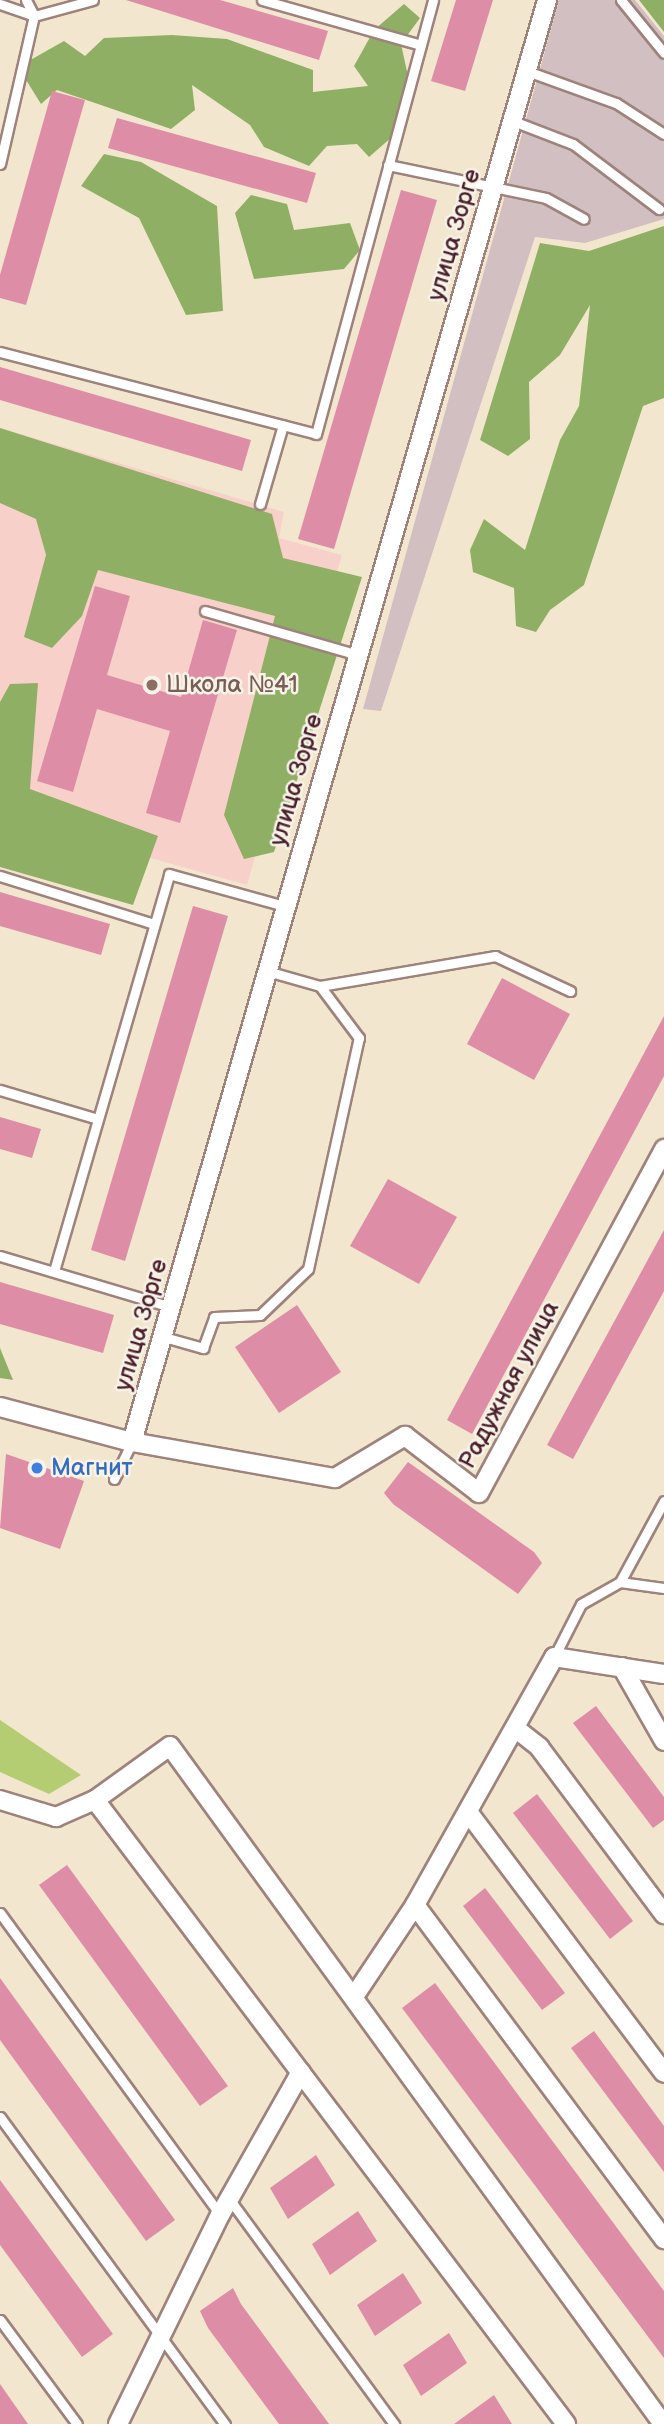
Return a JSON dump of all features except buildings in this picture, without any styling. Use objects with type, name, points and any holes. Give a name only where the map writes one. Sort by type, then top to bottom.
[{"type":"street","name":"улица Зорге","points":[[132,1442],[173,1307],[284,906],[547,0]]},
{"type":"street","name":"Радужная улица","points":[[132,1442],[335,1478],[405,1436],[478,1493],[664,1149]]},
{"type":"street","points":[[0,1408],[132,1442]]},
{"type":"street","points":[[355,1995],[415,1905],[554,1657],[664,1674]]},
{"type":"street","points":[[622,1667],[664,1741]]},
{"type":"street","points":[[515,1728],[539,1747],[664,1914]]},
{"type":"street","points":[[0,1800],[56,1817],[95,1800],[170,1746],[355,1995],[663,2424]]},
{"type":"street","points":[[95,1800],[566,2424]]},
{"type":"street","points":[[468,1812],[664,2073]]},
{"type":"street","points":[[415,1905],[664,2239]]},
{"type":"street","points":[[118,2424],[164,2338],[220,2215],[301,2073]]},
{"type":"lane","points":[[0,164],[34,16],[26,0]]},
{"type":"lane","points":[[0,4],[34,16],[93,0]]},
{"type":"lane","points":[[262,0],[421,45]]},
{"type":"lane","points":[[0,352],[316,434],[433,0]]},
{"type":"lane","points":[[621,0],[664,53]]},
{"type":"lane","points":[[527,71],[616,103],[664,134]]},
{"type":"lane","points":[[513,121],[573,144],[659,209]]},
{"type":"lane","points":[[388,165],[493,190],[546,198],[584,219]]},
{"type":"lane","points":[[260,504],[283,425]]},
{"type":"lane","points":[[205,611],[358,655]]},
{"type":"lane","points":[[54,1271],[169,874],[284,906]]},
{"type":"lane","points":[[0,876],[155,925]]},
{"type":"lane","points":[[267,971],[320,986],[495,956],[570,991]]},
{"type":"lane","points":[[164,1337],[203,1348],[214,1317],[260,1315],[308,1269],[359,1038],[320,986]]},
{"type":"lane","points":[[0,1090],[98,1119]]},
{"type":"lane","points":[[0,1256],[173,1307]]},
{"type":"lane","points":[[114,1479],[132,1442]]},
{"type":"lane","points":[[554,1657],[581,1604],[620,1582],[664,1501]]},
{"type":"lane","points":[[620,1582],[664,1588]]},
{"type":"lane","points":[[0,1913],[220,2215]]},
{"type":"lane","points":[[0,2118],[225,2424]]},
{"type":"lane","points":[[230,2200],[394,2424]]},
{"type":"lane","points":[[0,2320],[77,2424]]},
{"type":"shaded area","points":[[559,0],[635,0],[664,36],[664,219],[585,243],[535,237],[381,711],[363,709]]},
{"type":"shaded area","name":"Школа №41","points":[[0,428],[284,512],[279,538],[342,555],[247,885],[0,816]]},
{"type":"green space","points":[[639,0],[664,0],[664,32]]},
{"type":"green space","points":[[404,4],[420,18],[401,44],[408,76],[392,137],[369,157],[357,144],[327,146],[309,166],[264,147],[250,125],[192,85],[195,110],[171,129],[57,90],[41,104],[18,67],[64,41],[85,56],[104,38],[172,35],[227,39],[313,70],[313,92],[368,86],[354,66],[374,30]]},
{"type":"green space","points":[[104,154],[141,162],[217,206],[223,311],[186,315],[139,218],[81,186]]},
{"type":"green space","points":[[251,195],[287,204],[294,230],[350,223],[360,250],[344,269],[254,279],[235,213]]},
{"type":"green space","points":[[664,226],[664,398],[643,406],[584,585],[550,610],[536,632],[516,626],[514,588],[473,572],[470,550],[484,519],[525,550],[560,440],[579,406],[590,305],[560,355],[529,382],[530,439],[508,456],[480,440],[540,243],[589,251]]},
{"type":"green space","points":[[0,428],[272,514],[283,558],[362,577],[274,852],[244,859],[224,815],[275,616],[98,570],[82,616],[52,648],[24,637],[46,555],[36,519],[0,503]]},
{"type":"green space","points":[[38,683],[30,789],[158,836],[133,905],[0,867],[0,702],[10,684]]},
{"type":"green space","points":[[0,1348],[13,1380],[0,1378]]},
{"type":"green space","points":[[0,1720],[81,1775],[49,1794],[0,1772]]},
{"type":"place","name":"Школа №41","points":[[152,685]]},
{"type":"place","name":"Магнит","points":[[37,1468]]}]
